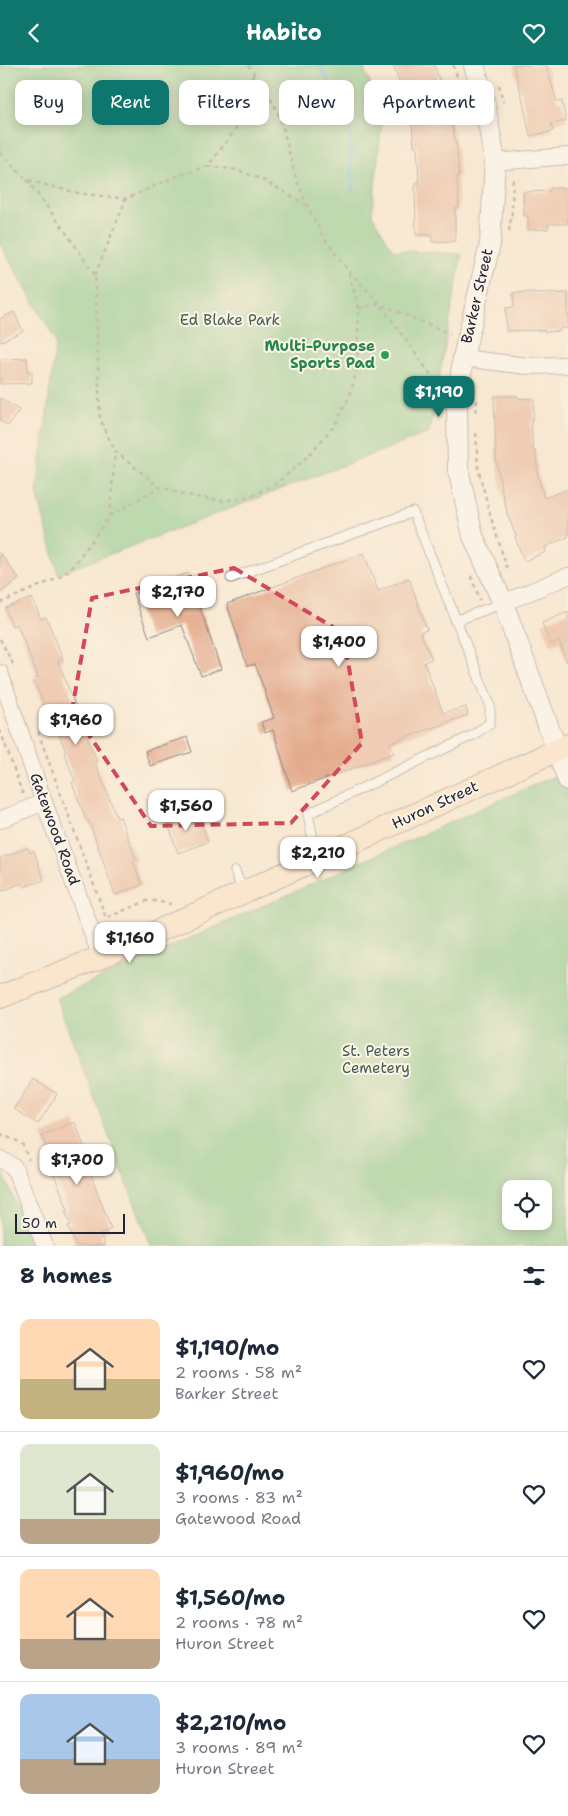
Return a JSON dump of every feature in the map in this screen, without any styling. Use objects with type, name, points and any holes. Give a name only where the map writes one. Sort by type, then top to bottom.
[{"type":"main road","name":"Huron Street","points":[[0,997],[101,957],[562,747]]},
{"type":"street","name":"Barker Street","points":[[474,65],[503,161],[490,244],[463,358],[456,406],[458,469],[474,536],[510,600],[562,747],[568,780]]},
{"type":"street","points":[[503,161],[568,156]]},
{"type":"street","points":[[463,358],[527,366],[568,365]]},
{"type":"street","points":[[510,600],[568,576]]},
{"type":"street","name":"Gatewood Road","points":[[6,668],[44,802],[101,957]]},
{"type":"street","points":[[0,820],[44,802]]},
{"type":"street","points":[[0,1159],[14,1167],[44,1246]]},
{"type":"lane","points":[[231,578],[413,512],[490,705],[490,723],[473,735],[308,814],[313,839]]},
{"type":"lane","points":[[455,621],[510,600]]},
{"type":"lane","points":[[235,871],[243,892]]},
{"type":"path","points":[[248,65],[276,108],[306,204],[324,238],[348,270],[380,304],[441,389]]},
{"type":"path","points":[[208,166],[247,114],[252,95],[253,72]]},
{"type":"path","points":[[497,80],[504,105]]},
{"type":"path","points":[[0,153],[26,180],[65,231],[95,275]]},
{"type":"path","points":[[503,161],[514,172],[512,212],[508,239]]},
{"type":"path","points":[[26,180],[78,193],[126,199],[172,178],[208,166],[237,170],[260,179],[306,204]]},
{"type":"path","points":[[126,199],[95,275],[100,419],[115,451],[159,487],[196,497],[224,501],[251,496],[278,483],[307,457],[335,425],[350,395],[357,369],[359,309],[348,270]]},
{"type":"path","points":[[359,309],[380,304],[450,334]]},
{"type":"path","points":[[357,369],[369,369]]},
{"type":"path","points":[[475,417],[477,391]]},
{"type":"path","points":[[476,426],[478,467],[510,600]]},
{"type":"path","points":[[110,516],[115,451]]},
{"type":"path","points":[[0,603],[58,578],[71,569],[110,516],[159,487]]},
{"type":"path","points":[[0,639],[6,668]]},
{"type":"path","points":[[36,727],[106,918],[149,900],[178,905]]},
{"type":"path","points":[[0,730],[23,796]]},
{"type":"highlighted area","points":[[234,568],[343,633],[362,743],[291,823],[151,826],[72,710],[92,598]]},
{"type":"green space","name":"Ed Blake Park","points":[[0,65],[362,65],[369,80],[364,80],[364,125],[382,125],[372,215],[393,250],[462,254],[429,433],[58,574],[37,492],[56,341],[0,244]]},
{"type":"green space","name":"St. Peters Cemetery","points":[[568,772],[568,1246],[151,1246],[56,998],[547,779]]},
{"type":"green space","points":[[0,1169],[3,1173],[33,1246],[0,1246]]},
{"type":"building","points":[[393,65],[434,65],[439,80],[399,80]]},
{"type":"building","points":[[513,65],[546,65],[557,102],[562,101],[566,121],[551,124],[553,131],[530,136]]},
{"type":"building","points":[[452,125],[457,149],[459,176],[457,176],[459,208],[455,208],[455,241],[432,242],[432,235],[416,235],[415,183],[419,183],[417,146],[414,146],[412,126]]},
{"type":"building","points":[[550,188],[567,188],[568,224],[548,224],[548,229],[528,230],[528,216],[524,216],[523,192],[550,191]]},
{"type":"building","points":[[533,292],[533,294],[568,293],[568,328],[560,328],[560,331],[544,332],[544,330],[506,331],[506,308],[514,307],[513,293]]},
{"type":"building","points":[[14,312],[23,331],[0,342],[0,319]]},
{"type":"building","points":[[27,358],[28,372],[32,372],[32,383],[0,384],[0,359]]},
{"type":"building","points":[[494,396],[518,396],[518,398],[534,399],[533,419],[531,419],[533,450],[535,450],[537,471],[544,498],[568,489],[568,537],[545,547],[546,552],[524,561],[508,516],[501,488],[496,458]]},
{"type":"building","points":[[0,398],[19,410],[8,426],[0,421]]},
{"type":"building","points":[[0,553],[19,579],[0,593]]},
{"type":"building","points":[[364,553],[378,591],[409,578],[427,630],[420,632],[432,659],[424,662],[443,713],[466,707],[468,715],[390,743],[394,753],[292,791],[273,730],[265,733],[261,722],[274,718],[255,664],[247,666],[227,604]]},
{"type":"building","points":[[188,573],[221,669],[201,676],[182,625],[149,637],[133,593]]},
{"type":"building","points":[[32,598],[41,619],[46,617],[56,641],[63,659],[58,661],[80,718],[82,717],[89,735],[87,736],[97,761],[95,762],[117,818],[120,817],[136,860],[133,861],[142,885],[115,895],[89,821],[87,822],[72,783],[75,781],[64,753],[66,752],[33,679],[38,677],[17,624],[12,626],[5,608]]},
{"type":"building","points":[[568,612],[567,662],[559,641],[551,645],[542,623]]},
{"type":"building","points":[[187,737],[192,752],[150,766],[145,751]]},
{"type":"building","points":[[182,809],[187,824],[200,819],[208,842],[178,853],[165,815]]},
{"type":"building","points":[[28,848],[30,853],[34,851],[44,880],[24,887],[22,883],[0,892],[0,858]]},
{"type":"building","points":[[33,1079],[57,1094],[38,1124],[14,1109]]},
{"type":"building","points":[[75,1122],[85,1149],[82,1150],[111,1229],[100,1234],[105,1246],[76,1246],[68,1226],[71,1225],[65,1211],[68,1210],[42,1135]]},
{"type":"waterway","points":[[319,65],[331,84],[349,127],[353,190]]},
{"type":"place","name":"Multi-Purpose Sports Pad","points":[[385,355]]}]
